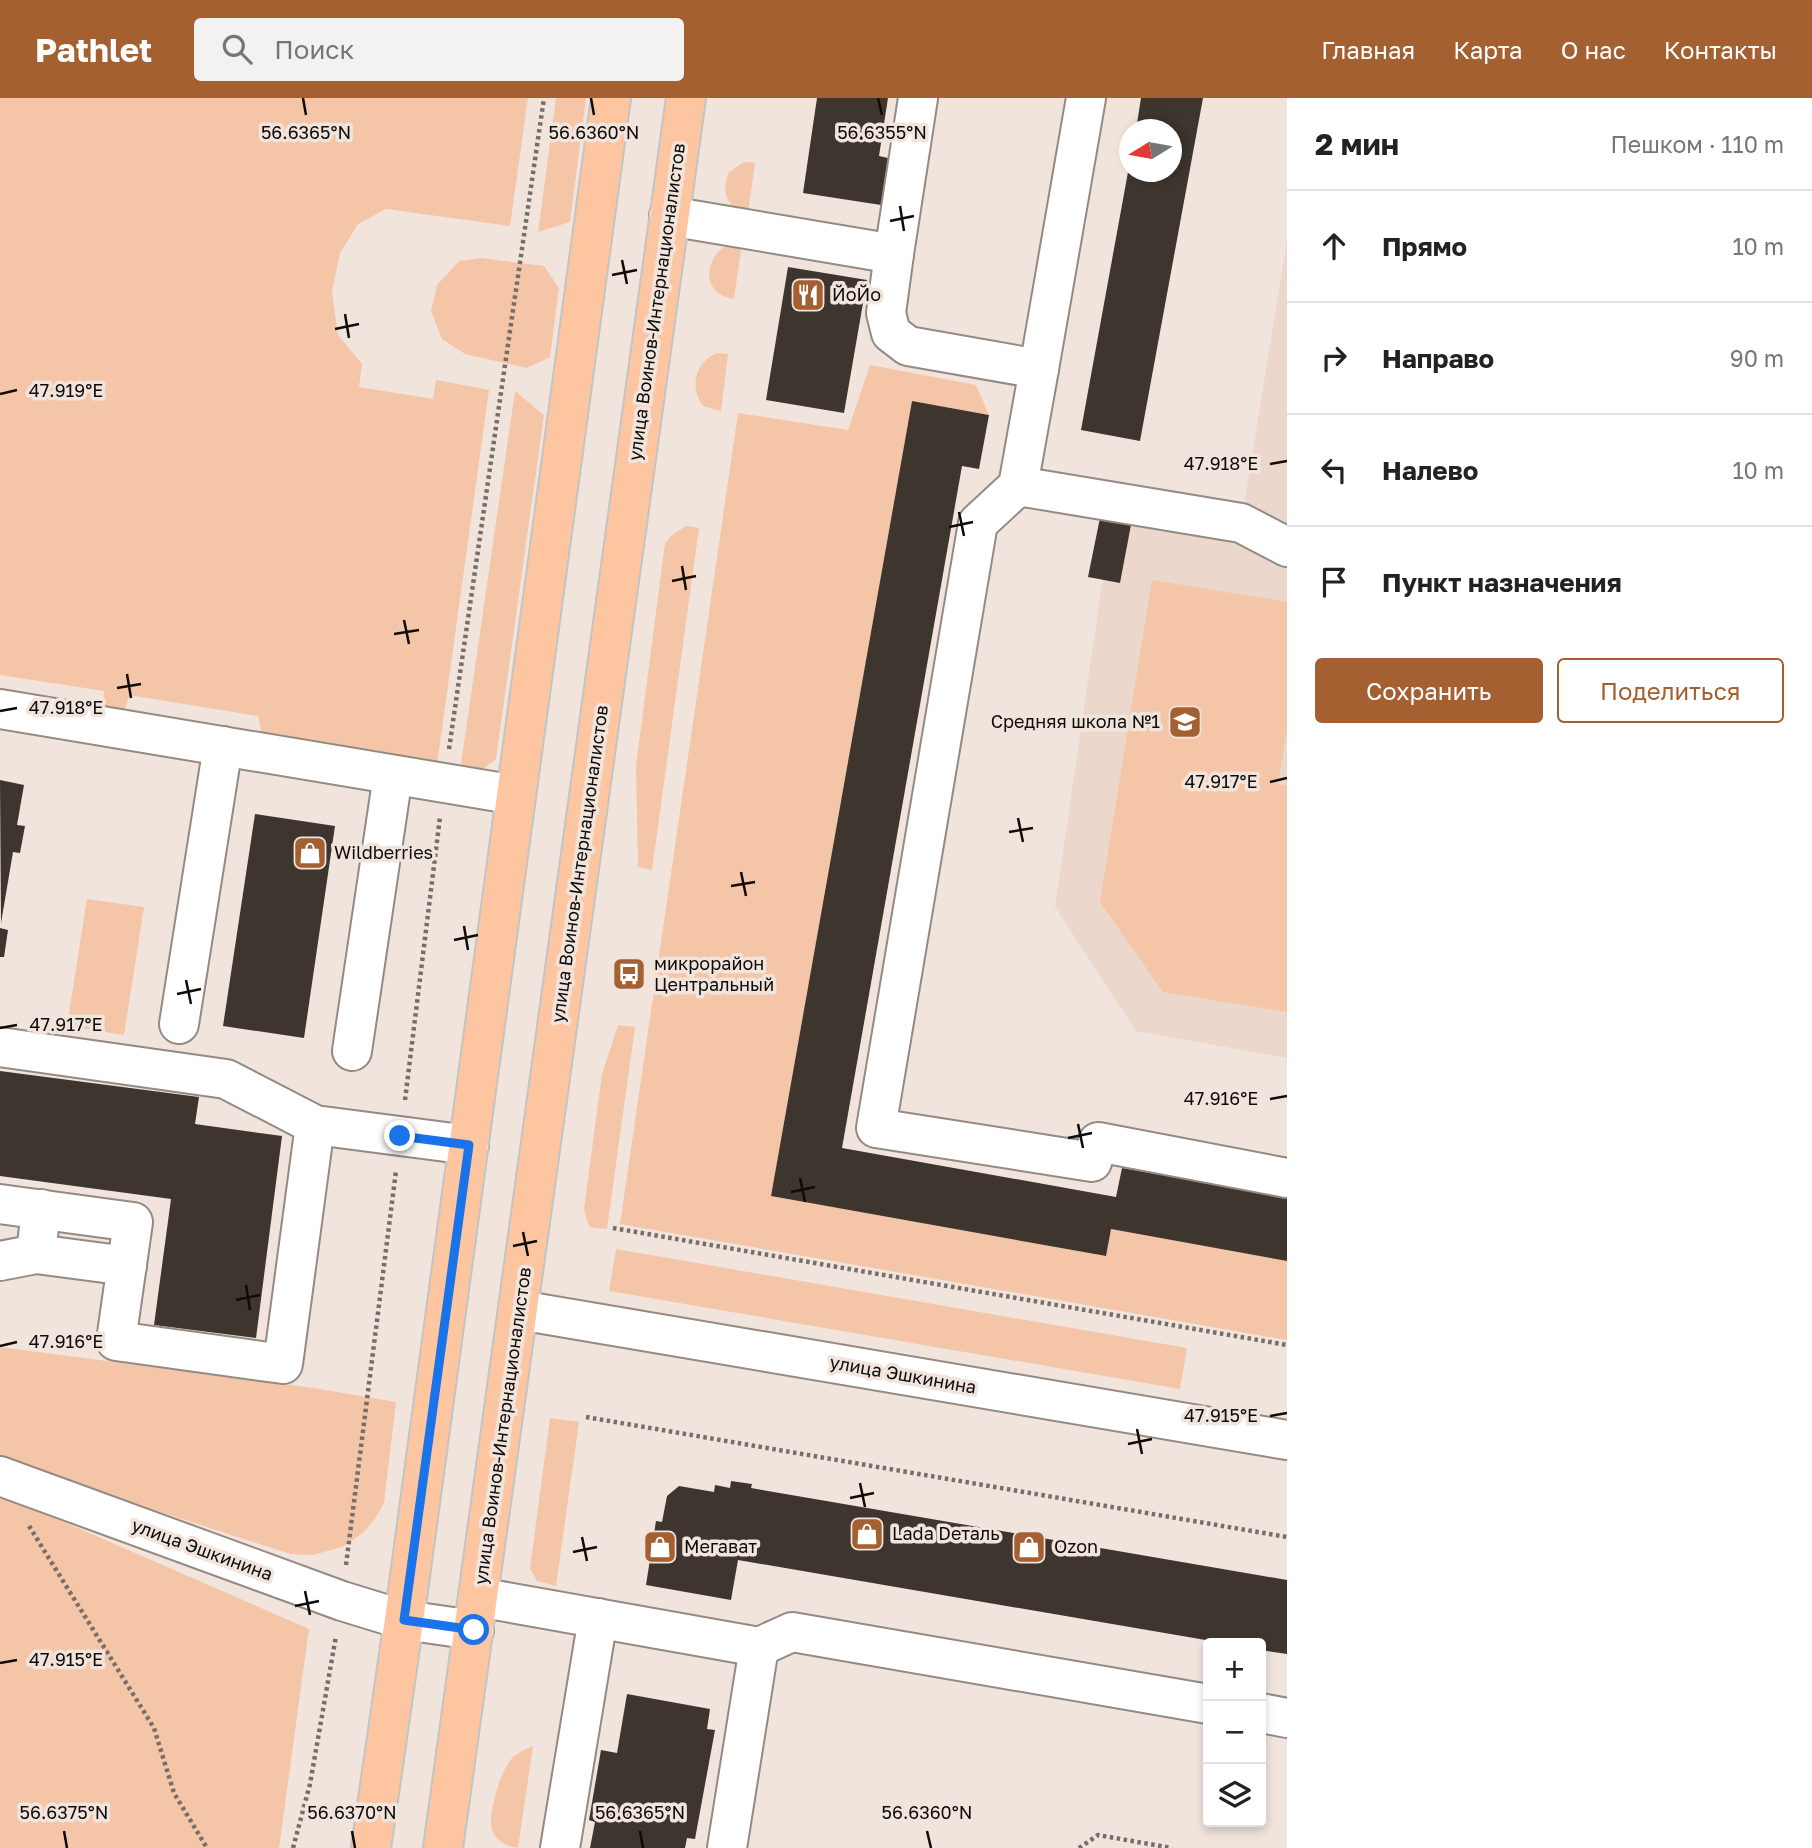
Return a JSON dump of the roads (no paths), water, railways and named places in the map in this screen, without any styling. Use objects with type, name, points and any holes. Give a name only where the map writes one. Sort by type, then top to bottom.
[{"type":"main road","points":[[371,1848],[611,98]]},
{"type":"main road","name":"улица Воинов-Интернационалистов","points":[[443,1848],[686,98]]},
{"type":"street","points":[[918,98],[886,313],[891,333],[908,346],[1039,369]]},
{"type":"street","points":[[1086,98],[1018,486],[978,523],[876,1128],[1092,1162],[1098,1142],[1287,1178]]},
{"type":"street","points":[[669,216],[894,254]]},
{"type":"street","points":[[1018,486],[1241,523],[1287,547]]},
{"type":"street","points":[[0,709],[516,796]]},
{"type":"street","points":[[179,1024],[223,746]]},
{"type":"street","points":[[352,1051],[393,775]]},
{"type":"street","points":[[0,1047],[226,1079],[315,1125],[469,1145]]},
{"type":"street","points":[[0,1204],[133,1222],[116,1340],[283,1364],[315,1125]]},
{"type":"street","points":[[41,1209],[18,1258],[127,1266]]},
{"type":"street","name":"улица Эшкинина","points":[[519,1310],[1287,1440]]},
{"type":"street","name":"улица Эшкинина","points":[[0,1476],[342,1601],[404,1620],[476,1614],[598,1618],[759,1647]]},
{"type":"street","points":[[561,1848],[598,1618]]},
{"type":"street","points":[[727,1848],[759,1647],[792,1632],[1203,1703]]},
{"type":"street","points":[[1266,1714],[1287,1718]]},
{"type":"place","name":"ЙоЙо","points":[[808,295]]},
{"type":"place","name":"Средняя школа №1","points":[[1185,722]]},
{"type":"place","name":"Wildberries","points":[[310,853]]},
{"type":"place","name":"микрорайон Центральный","points":[[629,974]]},
{"type":"place","name":"Lada Dеталь","points":[[867,1534]]},
{"type":"place","name":"Мегават","points":[[660,1547]]},
{"type":"place","name":"Ozon","points":[[1029,1547]]}]
